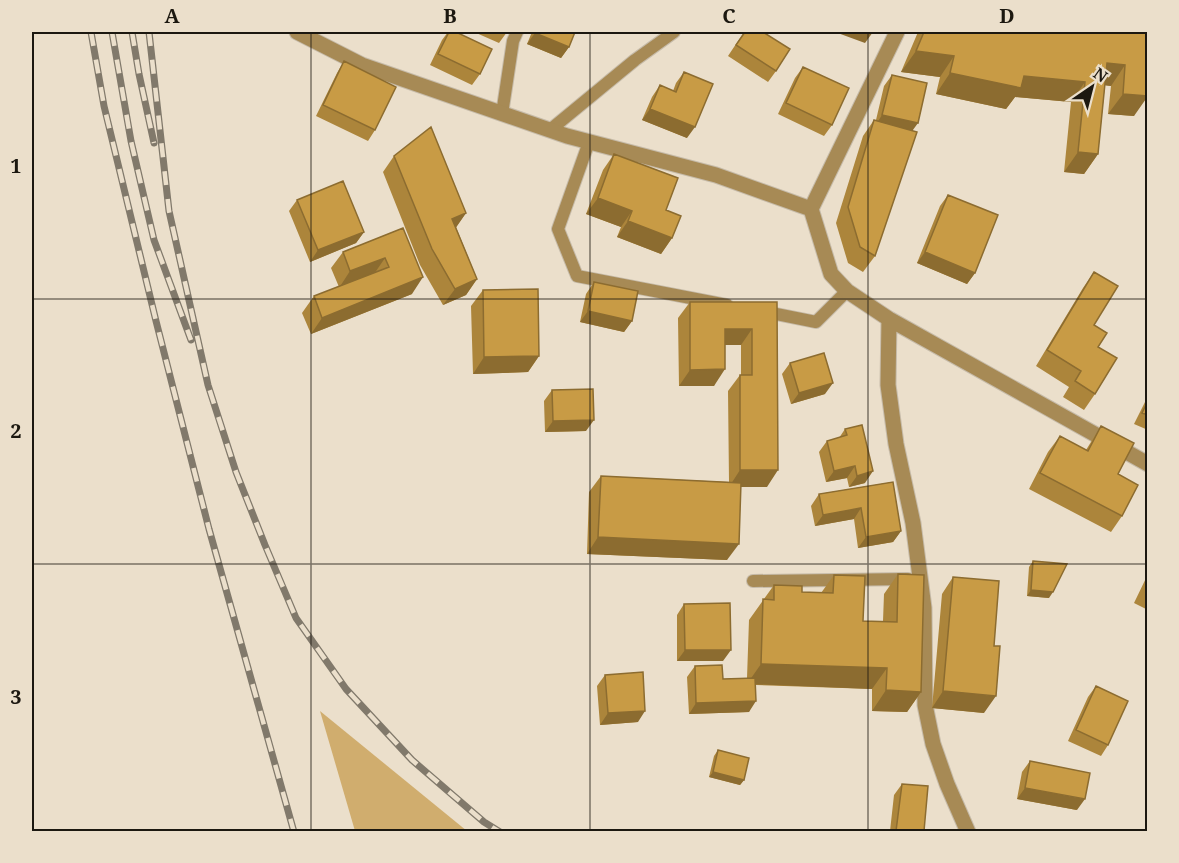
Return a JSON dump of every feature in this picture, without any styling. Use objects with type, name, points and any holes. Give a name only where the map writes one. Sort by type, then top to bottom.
[{"type":"street","points":[[297,32],[362,65],[502,114],[589,142],[716,175],[811,209]]},
{"type":"street","points":[[897,32],[811,209],[831,274],[847,291],[889,319],[1148,464]]},
{"type":"street","points":[[889,319],[888,385],[896,444],[913,523],[924,608],[925,705],[933,744],[947,784],[968,831]]},
{"type":"lane","points":[[502,114],[513,41],[517,32]]},
{"type":"lane","points":[[550,130],[635,60],[674,32]]},
{"type":"lane","points":[[589,142],[558,229],[577,276],[816,322],[847,291]]},
{"type":"lane","points":[[753,581],[920,579]]},
{"type":"shaded area","points":[[320,711],[467,831],[355,831]]},
{"type":"building","points":[[449,32],[456,32],[492,49],[480,74],[438,54]]},
{"type":"building","points":[[535,32],[575,32],[569,47]]},
{"type":"building","points":[[745,32],[763,32],[790,49],[776,71],[736,45]]},
{"type":"building","points":[[924,32],[1148,32],[1148,96],[1123,94],[1125,65],[1107,63],[1098,154],[1078,152],[1085,82],[1024,76],[1021,88],[950,73],[954,56],[916,51]]},
{"type":"building","points":[[344,61],[396,87],[375,130],[323,105]]},
{"type":"building","points":[[803,67],[849,88],[832,125],[786,103]]},
{"type":"building","points":[[684,72],[713,84],[695,127],[650,109],[660,85],[676,92]]},
{"type":"building","points":[[892,75],[927,83],[918,123],[882,115]]},
{"type":"building","points":[[874,120],[917,132],[875,256],[860,247],[848,207]]},
{"type":"building","points":[[431,127],[466,213],[452,219],[477,279],[455,289],[432,249],[394,156]]},
{"type":"building","points":[[614,154],[678,178],[666,210],[681,216],[672,238],[628,221],[632,211],[598,198]]},
{"type":"building","points":[[343,181],[364,232],[318,250],[297,200]]},
{"type":"building","points":[[948,195],[998,215],[975,273],[925,252]]},
{"type":"building","points":[[403,228],[423,277],[322,318],[314,296],[389,267],[385,258],[350,271],[343,252]]},
{"type":"building","points":[[1094,272],[1118,286],[1094,325],[1107,333],[1098,347],[1117,358],[1095,394],[1075,381],[1081,371],[1047,350]]},
{"type":"building","points":[[594,282],[638,291],[632,321],[588,311]]},
{"type":"building","points":[[538,289],[539,356],[484,357],[483,290]]},
{"type":"building","points":[[690,302],[777,302],[778,470],[740,470],[740,375],[752,375],[752,329],[725,329],[725,369],[690,370]]},
{"type":"building","points":[[824,353],[833,383],[799,393],[790,363]]},
{"type":"building","points":[[593,389],[594,420],[553,421],[552,390]]},
{"type":"building","points":[[1148,401],[1148,415],[1142,413]]},
{"type":"building","points":[[862,425],[873,471],[857,476],[855,466],[834,471],[827,441],[847,435],[845,429]]},
{"type":"building","points":[[1101,426],[1134,443],[1118,474],[1138,485],[1122,516],[1040,473],[1060,436],[1088,451]]},
{"type":"building","points":[[601,476],[741,483],[739,544],[598,537]]},
{"type":"building","points":[[893,482],[901,531],[866,537],[861,508],[823,515],[819,494]]},
{"type":"building","points":[[1033,561],[1067,564],[1053,592],[1031,590]]},
{"type":"building","points":[[898,574],[924,575],[921,692],[886,690],[887,668],[761,664],[763,599],[774,600],[774,585],[802,586],[802,592],[833,593],[834,575],[865,576],[863,621],[897,622]]},
{"type":"building","points":[[953,577],[999,581],[994,646],[1000,646],[996,696],[943,691]]},
{"type":"building","points":[[730,603],[731,650],[685,650],[684,604]]},
{"type":"building","points":[[722,665],[723,679],[755,678],[756,701],[696,703],[695,666]]},
{"type":"building","points":[[643,672],[645,711],[608,713],[605,675]]},
{"type":"building","points":[[1096,686],[1128,701],[1108,745],[1076,730]]},
{"type":"building","points":[[718,750],[749,758],[744,780],[713,772]]},
{"type":"building","points":[[1030,761],[1090,773],[1085,799],[1025,788]]},
{"type":"building","points":[[902,784],[928,786],[924,831],[896,831]]},
{"type":"railway","points":[[91,32],[104,106],[156,321],[209,529],[294,832]]},
{"type":"railway","points":[[112,32],[131,141],[154,240],[191,340]]},
{"type":"railway","points":[[132,32],[154,143]]},
{"type":"railway","points":[[149,32],[169,211],[208,385],[236,472],[296,618],[346,689],[412,760],[484,822],[500,832]]}]
